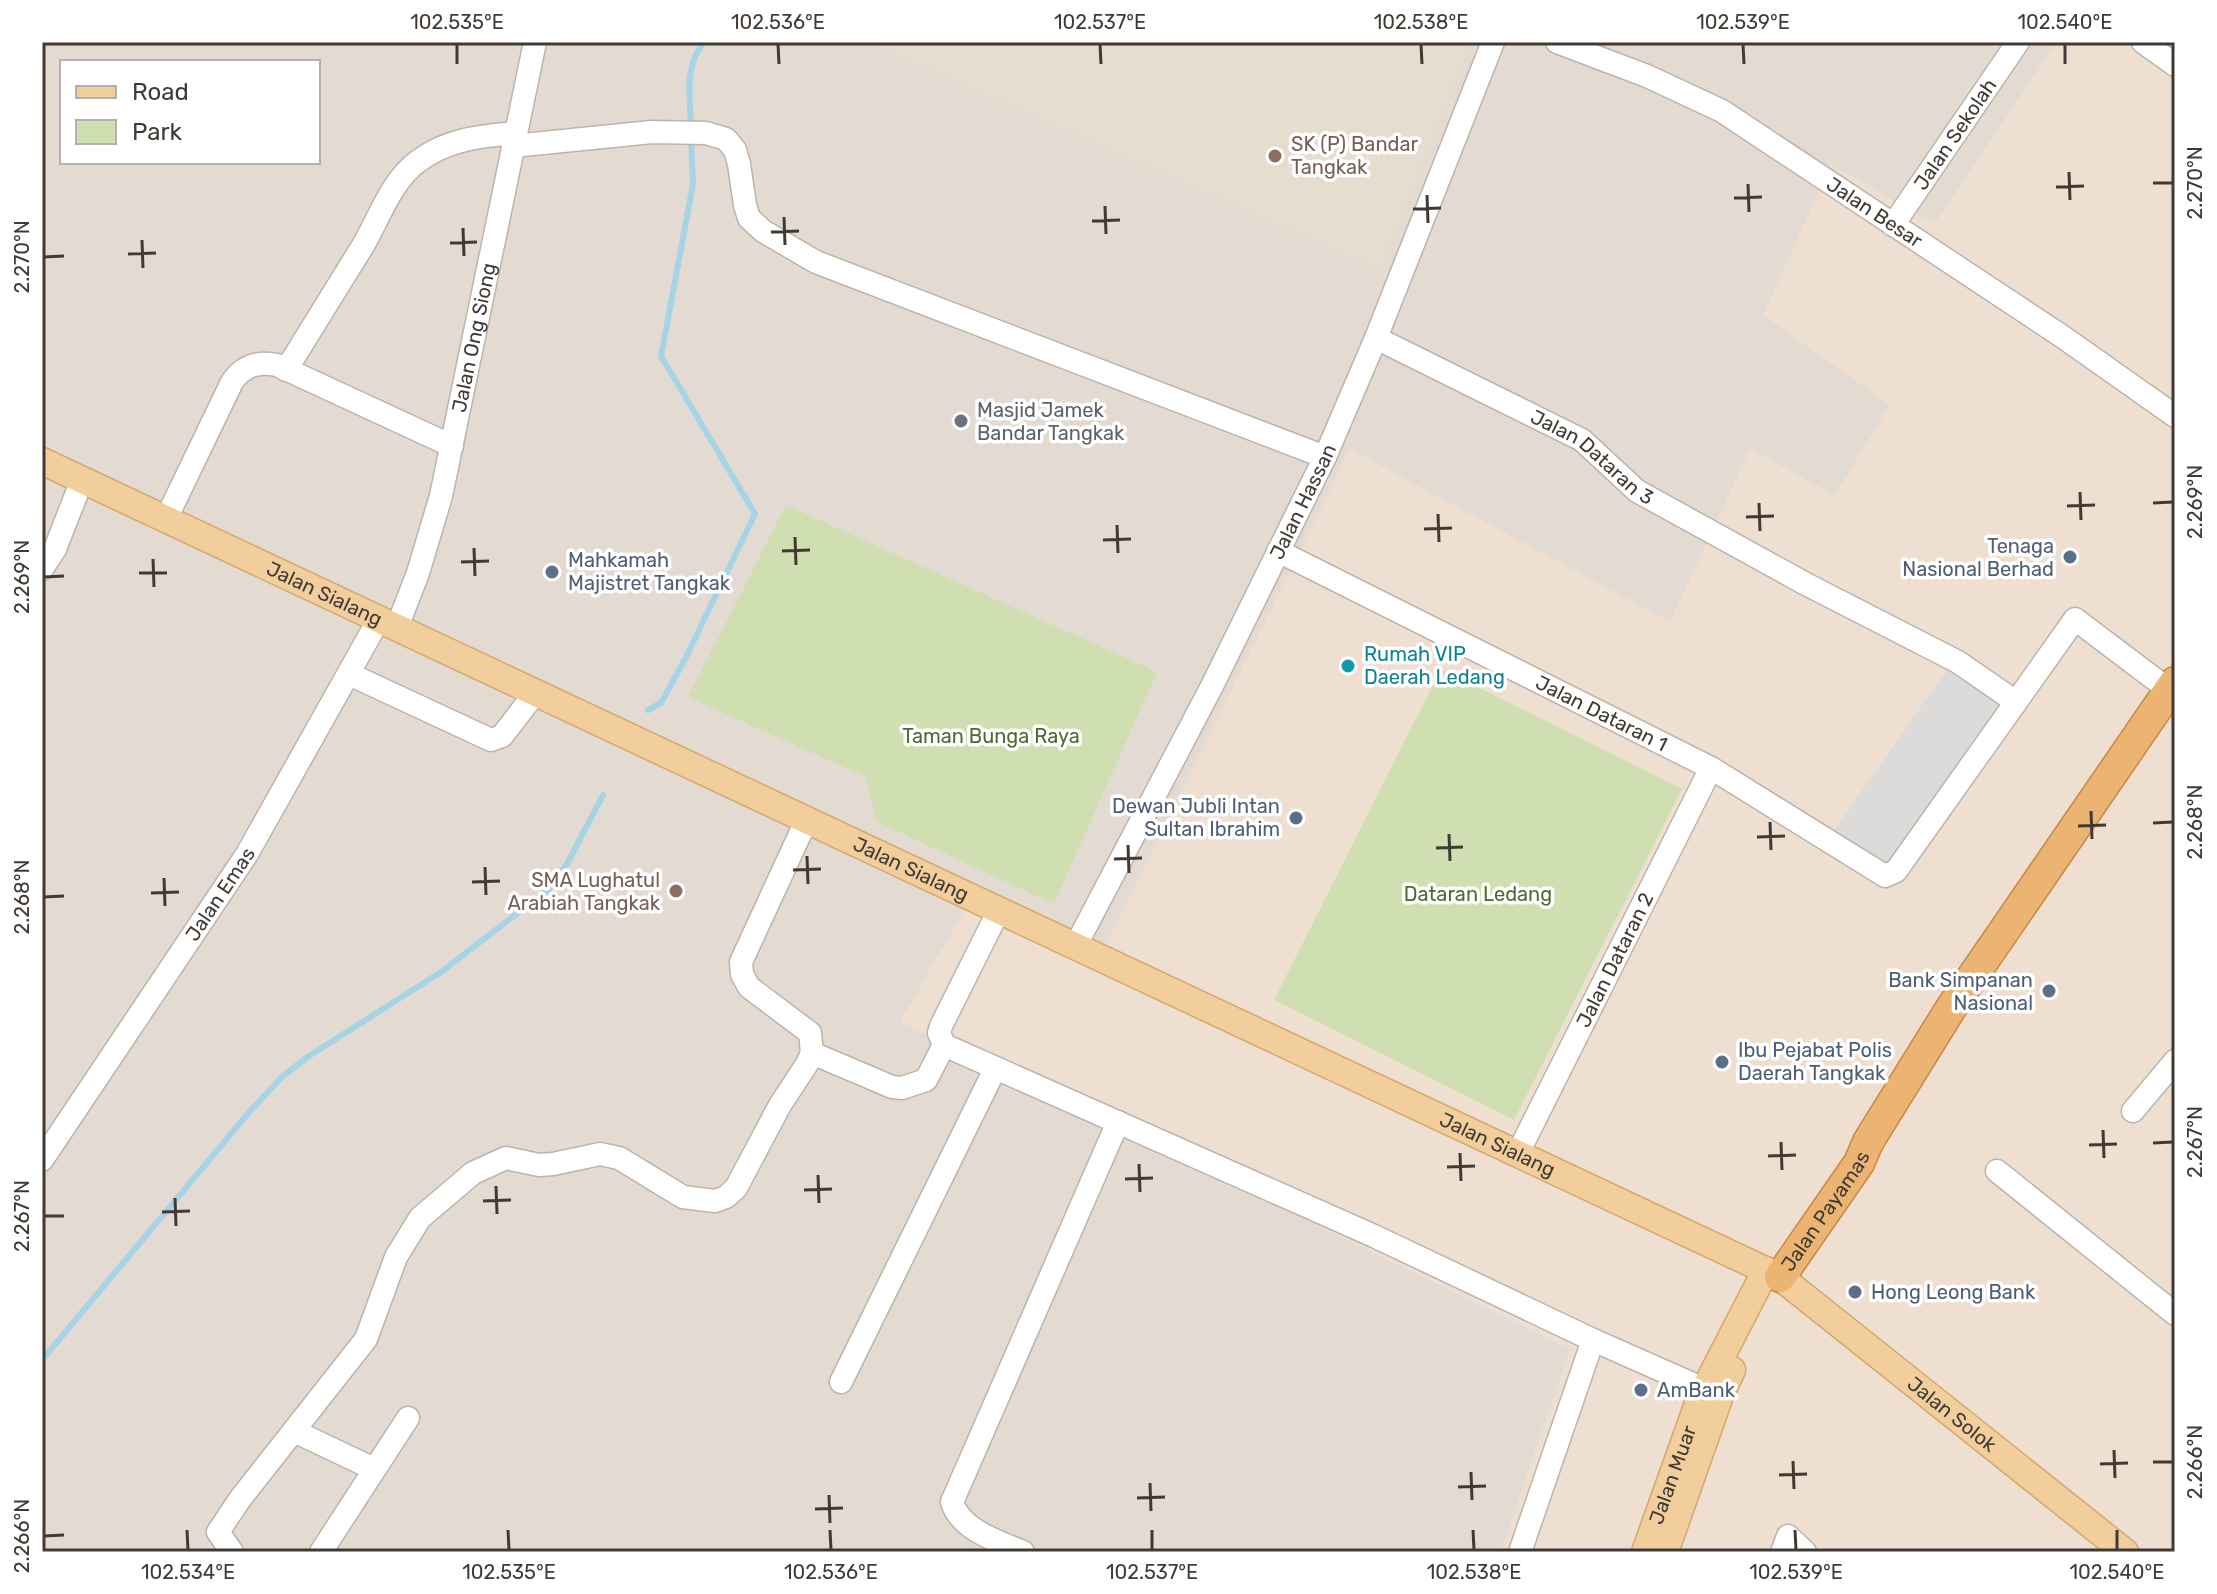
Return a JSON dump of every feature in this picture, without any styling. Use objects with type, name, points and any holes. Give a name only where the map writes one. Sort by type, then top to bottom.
[{"type":"highway","name":"Jalan Payamas","points":[[1773,1274],[1859,1163],[1868,1142],[1951,1008],[2172,686]]},
{"type":"main road","name":"Jalan Sialang","points":[[42,461],[1773,1274]]},
{"type":"main road","name":"Jalan Muar","points":[[1645,1552],[1704,1389],[1773,1274]]},
{"type":"main road","name":"Jalan Muar","points":[[1665,1552],[1720,1396],[1773,1274]]},
{"type":"main road","name":"Jalan Solok","points":[[1773,1274],[2125,1552]]},
{"type":"street","name":"Jalan Ong Siong","points":[[388,623],[418,573],[438,509],[535,42]]},
{"type":"street","name":"Jalan Hassan","points":[[1076,945],[1212,686],[1325,457],[1376,338],[1493,42]]},
{"type":"street","name":"Jalan Besar","points":[[1557,42],[1647,76],[1722,111],[2063,337],[2175,416]]},
{"type":"street","name":"Jalan Sekolah","points":[[1893,225],[2018,42]]},
{"type":"street","points":[[2143,42],[2175,65]]},
{"type":"street","points":[[286,370],[395,186],[415,163],[436,149],[469,138],[696,133],[726,139],[735,150],[749,218],[763,231],[816,262],[1325,457]]},
{"type":"street","name":"Jalan Dataran 3","points":[[1376,338],[1582,440],[1637,491],[1804,583],[1958,662],[2016,702]]},
{"type":"street","points":[[166,519],[238,374],[256,364],[267,363],[286,370],[452,446]]},
{"type":"street","points":[[42,569],[53,553],[82,480]]},
{"type":"street","name":"Jalan Dataran 1","points":[[1278,551],[1711,768],[1885,876],[1890,876],[2016,702]]},
{"type":"street","points":[[2016,702],[2075,619],[2172,686]]},
{"type":"street","name":"Jalan Emas","points":[[42,1160],[247,854],[349,674],[388,623]]},
{"type":"street","points":[[349,674],[491,740],[502,736],[536,692]]},
{"type":"street","name":"Jalan Dataran 2","points":[[1518,1153],[1711,768]]},
{"type":"street","points":[[232,1552],[218,1532],[240,1499],[366,1339],[396,1257],[420,1218],[473,1173],[506,1158],[539,1165],[600,1154],[612,1155],[683,1197],[715,1201],[726,1197],[743,1177],[780,1105],[812,1053],[810,1033],[749,987],[742,974],[741,962],[807,819]]},
{"type":"street","points":[[999,910],[941,1026],[939,1033],[944,1045],[1383,1240],[1704,1389]]},
{"type":"street","points":[[812,1053],[899,1088],[926,1080],[944,1045]]},
{"type":"street","points":[[2133,1111],[2175,1061]]},
{"type":"street","points":[[841,1382],[985,1064]]},
{"type":"street","points":[[1023,1552],[966,1523],[952,1502],[1118,1122]]},
{"type":"street","points":[[1997,1171],[2175,1314]]},
{"type":"street","points":[[1520,1552],[1593,1340]]},
{"type":"street","points":[[321,1552],[408,1418]]},
{"type":"street","points":[[294,1431],[374,1469]]},
{"type":"street","points":[[1782,1552],[1788,1536],[1805,1552]]},
{"type":"shaded area","points":[[42,42],[2175,42],[2175,1552],[42,1552]]},
{"type":"shaded area","name":"SK (P) Bandar Tangkak","points":[[869,42],[1470,42],[1380,269]]},
{"type":"shaded area","points":[[2057,42],[2175,42],[2175,1552],[1501,1552],[1570,1349],[900,1022],[975,891],[1102,953],[1350,449],[1670,622],[1750,449],[1835,495],[1890,405],[1763,315],[1831,165],[1935,223]]},
{"type":"shaded area","points":[[1953,661],[2008,697],[1888,872],[1828,839]]},
{"type":"green space","name":"Taman Bunga Raya","points":[[786,505],[1157,672],[1054,904],[877,822],[866,777],[688,697]]},
{"type":"green space","name":"Dataran Ledang","points":[[1441,669],[1682,789],[1514,1120],[1274,1000]]},
{"type":"waterway","points":[[691,127],[691,72],[693,61],[704,42]]},
{"type":"waterway","points":[[648,710],[661,703],[755,514],[661,356],[693,184],[691,138]]},
{"type":"waterway","points":[[42,1360],[250,1111],[283,1076],[309,1056],[441,972],[549,889],[567,864],[603,795]]},
{"type":"place","name":"SK (P) Bandar Tangkak","points":[[1275,156]]},
{"type":"place","name":"Masjid Jamek Bandar Tangkak","points":[[961,421]]},
{"type":"place","name":"Tenaga Nasional Berhad","points":[[2070,557]]},
{"type":"place","name":"Mahkamah Majistret Tangkak","points":[[552,572]]},
{"type":"place","name":"Rumah VIP Daerah Ledang","points":[[1348,666]]},
{"type":"place","name":"Dewan Jubli Intan Sultan Ibrahim","points":[[1296,818]]},
{"type":"place","name":"SMA Lughatul Arabiah Tangkak","points":[[676,891]]},
{"type":"place","name":"Bank Simpanan Nasional","points":[[2049,991]]},
{"type":"place","name":"Ibu Pejabat Polis Daerah Tangkak","points":[[1722,1062]]},
{"type":"place","name":"Hong Leong Bank","points":[[1855,1292]]},
{"type":"place","name":"AmBank","points":[[1641,1390]]}]
